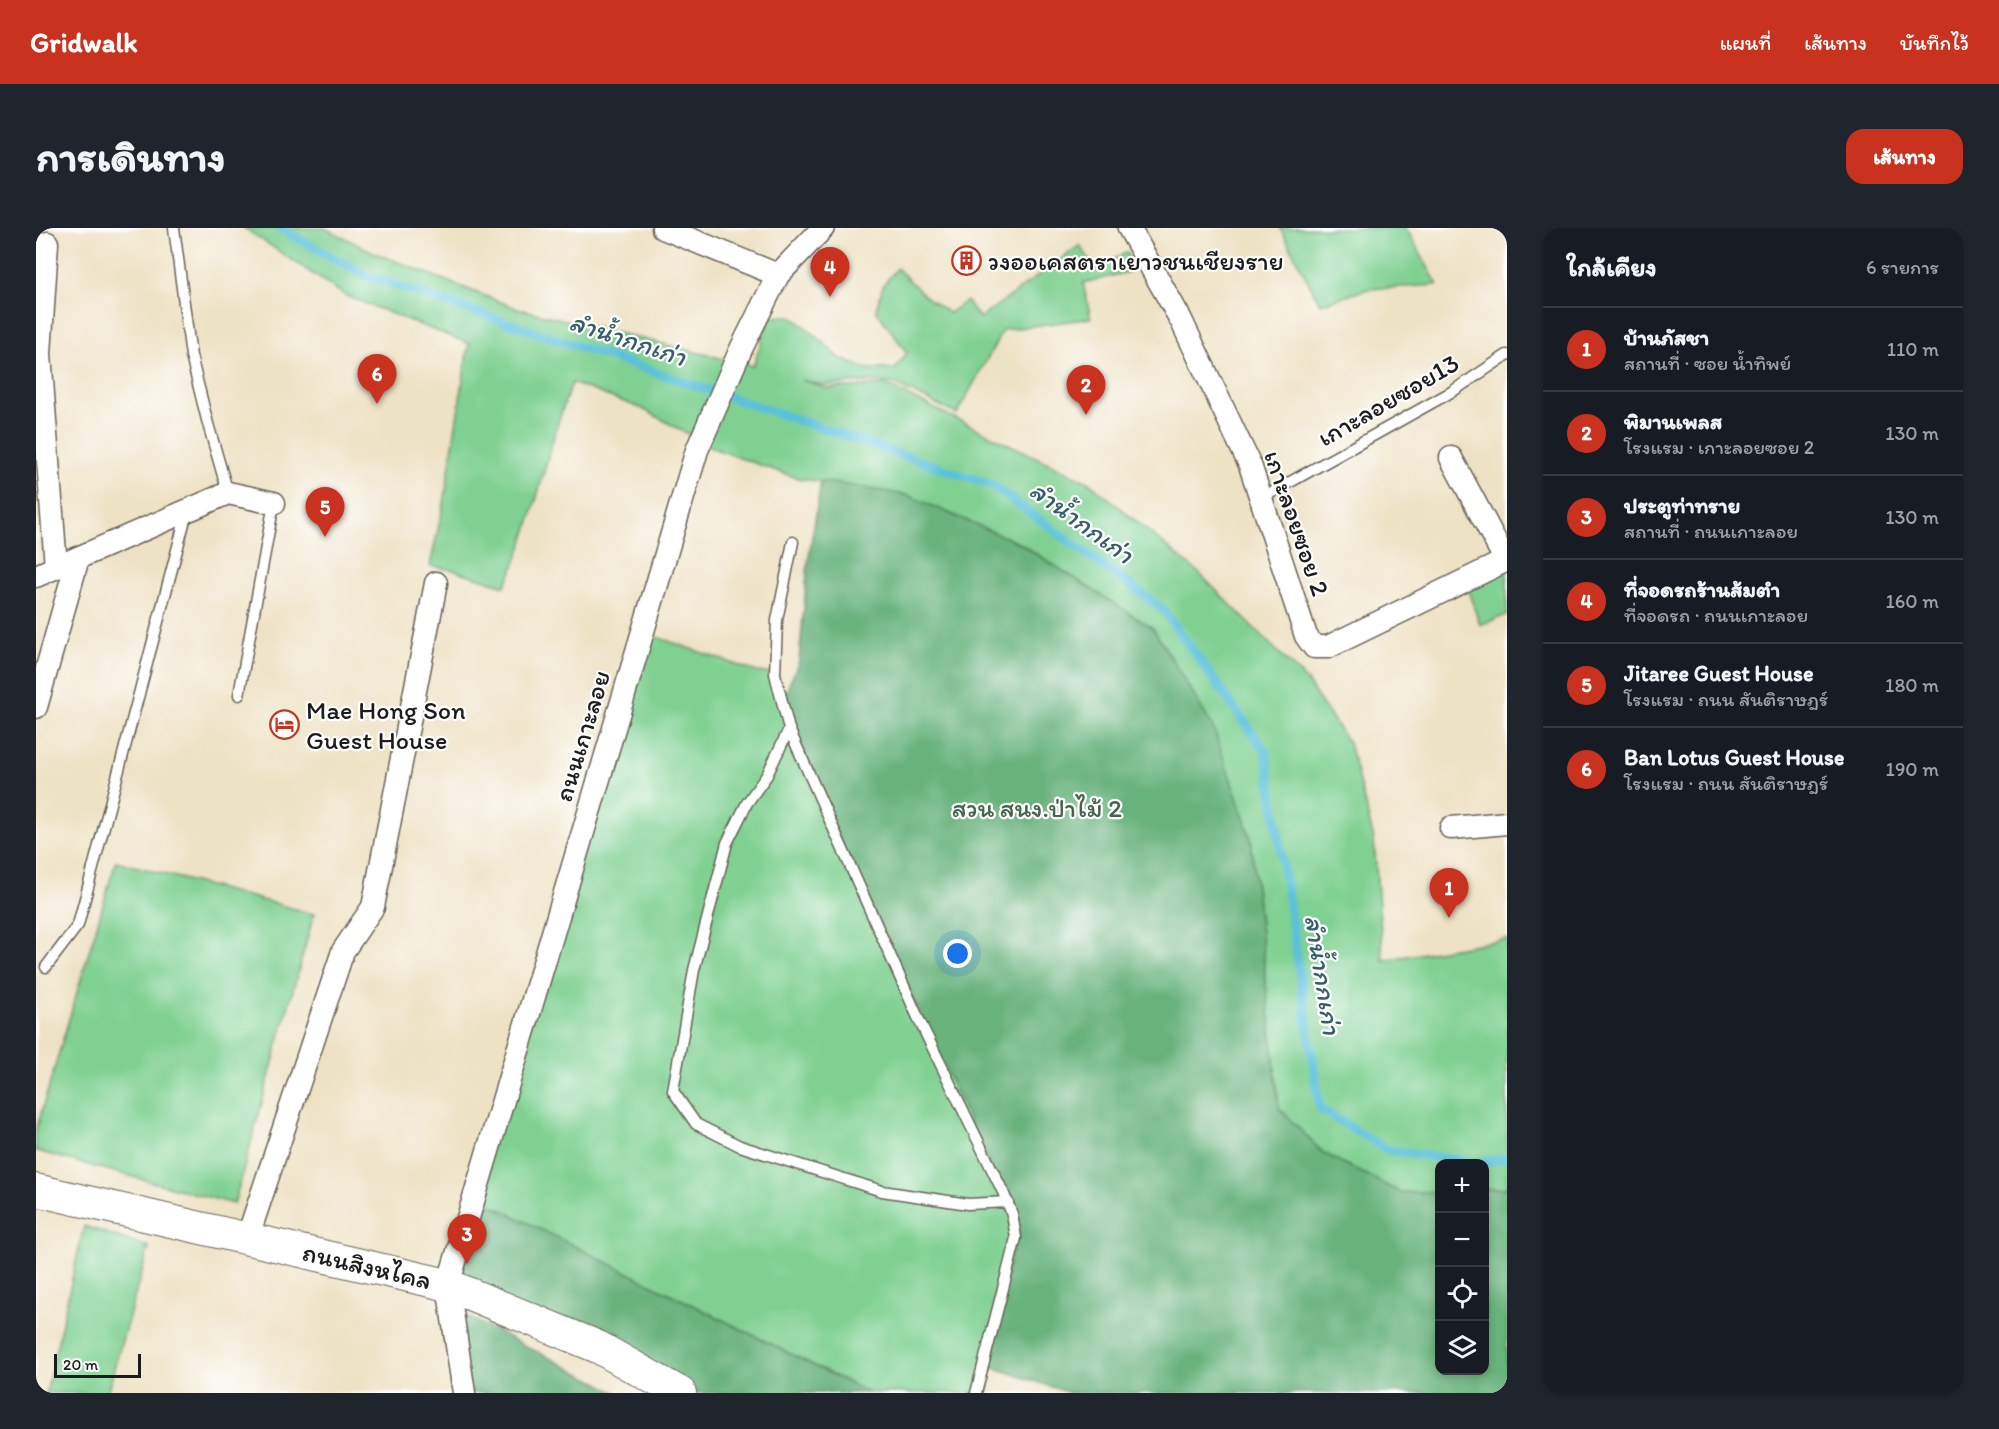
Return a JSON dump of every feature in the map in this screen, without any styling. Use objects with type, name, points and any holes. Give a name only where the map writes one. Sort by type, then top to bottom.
[{"type":"main road","name":"ถนนสิงหไคล","points":[[37,1194],[448,1285],[598,1347],[681,1393]]},
{"type":"street","points":[[663,228],[778,274]]},
{"type":"street","name":"ถนนเกาะลอย","points":[[448,1285],[697,450],[741,349],[778,274],[823,228]]},
{"type":"street","name":"เกาะลอยซอย 2","points":[[1129,228],[1181,320],[1250,465],[1306,636],[1314,647],[1328,648],[1507,560]]},
{"type":"street","points":[[47,243],[40,354],[46,572],[228,493],[274,503]]},
{"type":"street","points":[[1451,458],[1507,560]]},
{"type":"street","points":[[36,707],[78,558]]},
{"type":"street","points":[[247,1239],[343,951],[374,907],[436,584]]},
{"type":"street","points":[[1451,828],[1507,823]]},
{"type":"street","points":[[448,1285],[464,1393]]},
{"type":"lane","points":[[174,228],[190,356],[228,493]]},
{"type":"lane","name":"เกาะลอยซอย13","points":[[1260,499],[1453,391],[1507,355]]},
{"type":"lane","points":[[239,695],[274,503]]},
{"type":"lane","points":[[46,968],[78,925],[188,511]]},
{"type":"lane","points":[[793,542],[777,620],[776,663],[776,674],[789,729],[920,1022],[1012,1214],[1016,1238],[976,1393]]},
{"type":"lane","points":[[789,729],[767,774],[747,803],[727,843],[694,970],[673,1091],[696,1124],[740,1146],[882,1191],[968,1204],[1008,1202]]},
{"type":"green space","points":[[244,228],[325,228],[375,253],[516,308],[753,366],[770,317],[791,316],[841,359],[868,369],[895,369],[907,353],[876,310],[883,285],[897,268],[923,294],[949,313],[966,301],[980,318],[1080,245],[1095,268],[1128,252],[1129,272],[1083,283],[1091,318],[1003,330],[957,414],[892,383],[825,385],[801,380],[826,388],[886,385],[1090,483],[1199,573],[1305,679],[1349,743],[1374,839],[1383,960],[1507,939],[1507,1188],[1489,1189],[1489,1159],[1435,1159],[1435,1191],[1401,1193],[1323,1153],[1279,1108],[1251,839],[1021,544],[907,495],[797,478],[715,449],[643,409],[572,383],[525,536],[505,586],[453,570],[430,566],[444,503],[470,344],[346,296]]},
{"type":"green space","points":[[1280,228],[1406,228],[1438,285],[1368,289],[1320,304]]},
{"type":"green space","name":"สวน สนง.ป่าไม้ 2","points":[[821,481],[907,495],[1021,544],[1153,628],[1213,727],[1251,839],[1279,1108],[1323,1153],[1401,1193],[1435,1191],[1435,1375],[1489,1375],[1489,1189],[1507,1188],[1507,1393],[1070,1393],[983,1364],[1016,1238],[1012,1214],[789,729],[782,701],[799,661],[808,562]]},
{"type":"green space","points":[[1507,568],[1507,615],[1480,625],[1467,588]]},
{"type":"green space","points":[[641,637],[657,637],[757,672],[775,674],[1003,1192],[1016,1238],[976,1393],[869,1393],[474,1196]]},
{"type":"green space","points":[[116,861],[314,914],[234,1204],[36,1151],[36,1130]]},
{"type":"green space","points":[[474,1196],[869,1393],[677,1393],[448,1285]]},
{"type":"green space","points":[[84,1226],[149,1247],[107,1393],[46,1393]]},
{"type":"green space","points":[[451,1308],[595,1381],[617,1393],[464,1393]]},
{"type":"waterway","name":"ลำน้ำกกเก่า","points":[[279,228],[365,275],[992,485],[1163,609],[1266,752],[1320,1109],[1388,1150],[1477,1163],[1507,1158]]},
{"type":"place","name":"วงออเคสตราเยาวชนเชียงราย","points":[[967,261]]},
{"type":"place","name":"ที่จอดรถร้านส้มตำ","points":[[830,297]]},
{"type":"place","name":"Ban Lotus Guest House","points":[[377,404]]},
{"type":"place","name":"พิมานเพลส","points":[[1086,415]]},
{"type":"place","name":"Jitaree Guest House","points":[[325,537]]},
{"type":"place","name":"Mae Hong Son Guest House","points":[[285,725]]},
{"type":"place","name":"บ้านภัสชา","points":[[1449,918]]},
{"type":"place","name":"ประตูท่าทราย","points":[[467,1264]]}]
